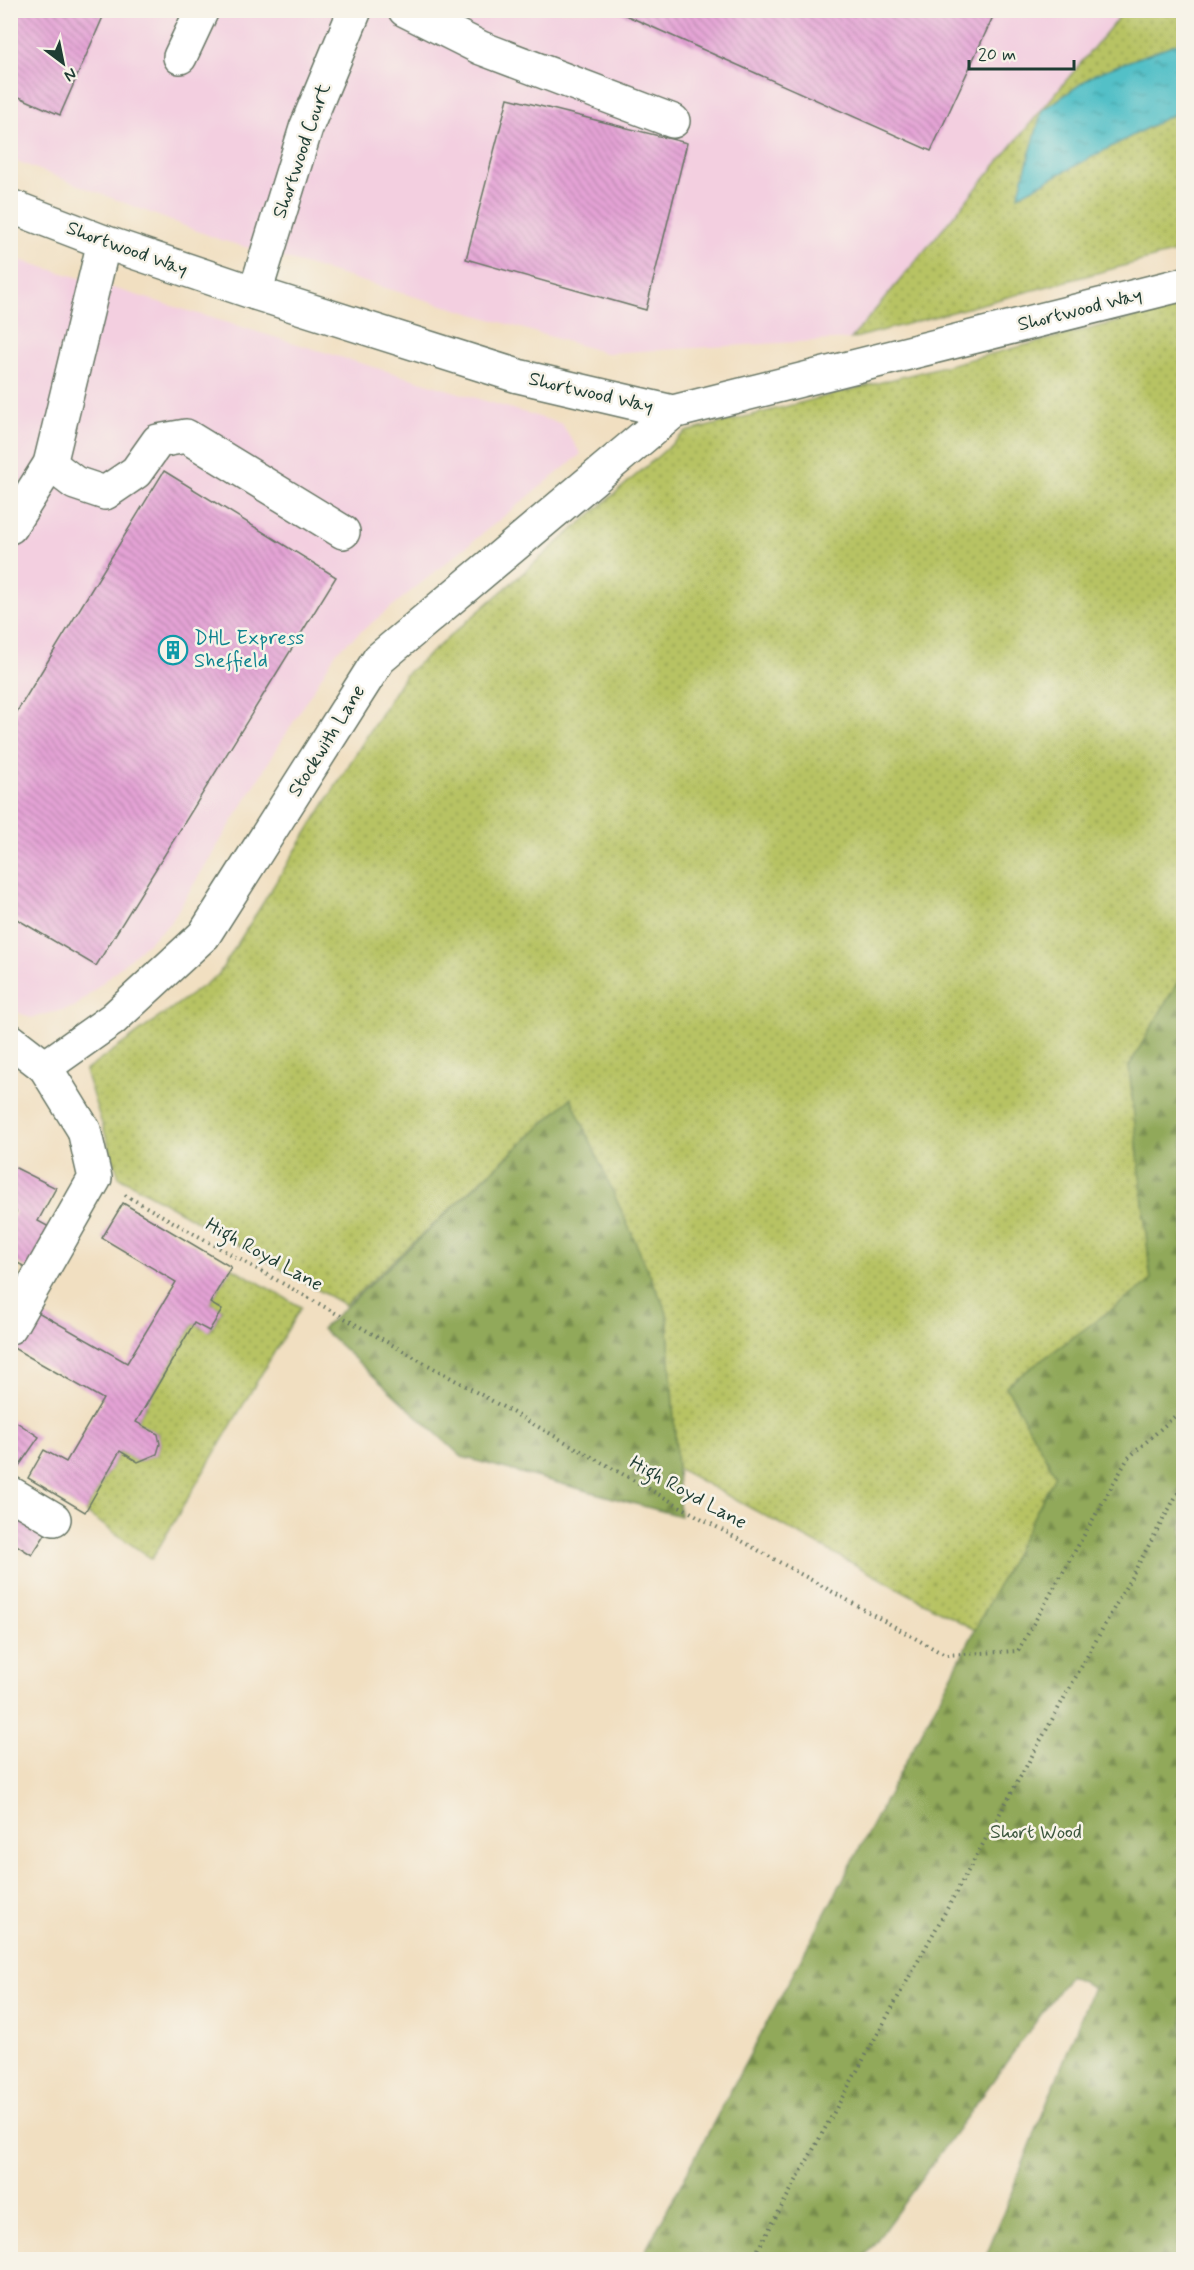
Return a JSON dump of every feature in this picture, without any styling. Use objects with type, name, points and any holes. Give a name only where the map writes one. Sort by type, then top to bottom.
[{"type":"street","points":[[180,57],[202,10]]},
{"type":"street","name":"Shortwood Court","points":[[255,293],[306,128],[355,10]]},
{"type":"street","points":[[405,10],[481,48],[673,121]]},
{"type":"street","name":"Shortwood Way","points":[[10,206],[104,242],[255,293],[518,376],[673,412],[1184,284]]},
{"type":"street","points":[[10,527],[50,464],[104,242]]},
{"type":"street","name":"Stockwith Lane","points":[[45,1067],[113,1019],[204,935],[379,659],[673,412]]},
{"type":"street","points":[[50,464],[75,483],[105,493],[136,472],[159,441],[186,436],[343,532]]},
{"type":"street","points":[[10,1040],[45,1067],[84,1130],[95,1178],[10,1327]]},
{"type":"street","points":[[10,1493],[54,1519]]},
{"type":"path","name":"High Royd Lane","points":[[95,1178],[945,1655],[1018,1651],[1128,1458],[1175,1416],[1184,1415]]},
{"type":"path","points":[[752,2259],[1184,1482]]},
{"type":"shaded area","points":[[10,11],[1124,11],[851,339],[606,353],[218,239],[11,159]]},
{"type":"shaded area","points":[[10,257],[562,424],[581,454],[337,651],[170,923],[75,1007],[31,1018],[10,1009]]},
{"type":"green space","points":[[1124,11],[1183,11],[1183,250],[851,339]]},
{"type":"green space","points":[[1183,305],[1183,973],[1129,1066],[1151,1281],[1006,1386],[1056,1474],[975,1630],[677,1468],[667,1313],[570,1099],[345,1305],[119,1177],[85,1071],[218,975],[405,675],[686,432]]},
{"type":"green space","name":"Short Wood","points":[[1183,973],[1183,2259],[985,2259],[1093,1987],[1069,1976],[863,2259],[641,2259],[946,1686],[1055,1475],[1006,1386],[1151,1281],[1129,1066]]},
{"type":"green space","points":[[571,1098],[667,1313],[680,1516],[462,1457],[322,1329]]},
{"type":"green space","points":[[231,1267],[301,1307],[152,1559],[85,1512],[120,1451],[138,1462],[157,1454],[160,1444],[158,1434],[136,1422],[194,1323],[210,1331],[222,1310],[210,1303]]},
{"type":"water","points":[[1183,41],[1183,109],[1018,196],[1042,111],[1095,74]]},
{"type":"building","points":[[10,10],[106,10],[60,115],[10,93]]},
{"type":"building","points":[[614,10],[996,10],[931,151]]},
{"type":"building","points":[[508,98],[687,143],[646,310],[466,259]]},
{"type":"building","name":"DHL Express Sheffield","points":[[164,471],[336,577],[96,966],[10,915],[10,723]]},
{"type":"building","points":[[10,1165],[56,1188],[38,1221],[51,1228],[29,1269],[10,1259],[10,1222],[16,1212],[10,1209]]},
{"type":"building","points":[[123,1203],[231,1267],[210,1303],[222,1310],[209,1331],[194,1323],[136,1422],[158,1434],[160,1444],[157,1454],[138,1462],[120,1451],[85,1512],[28,1478],[44,1450],[66,1462],[103,1399],[10,1346],[10,1343],[31,1308],[127,1363],[176,1282],[102,1238]]},
{"type":"building","points":[[12,1419],[39,1437],[19,1466],[10,1460]]},
{"type":"building","points":[[10,1513],[19,1518],[23,1513],[48,1530],[32,1555],[10,1541]]},
{"type":"place","name":"DHL Express Sheffield","points":[[173,650]]}]
